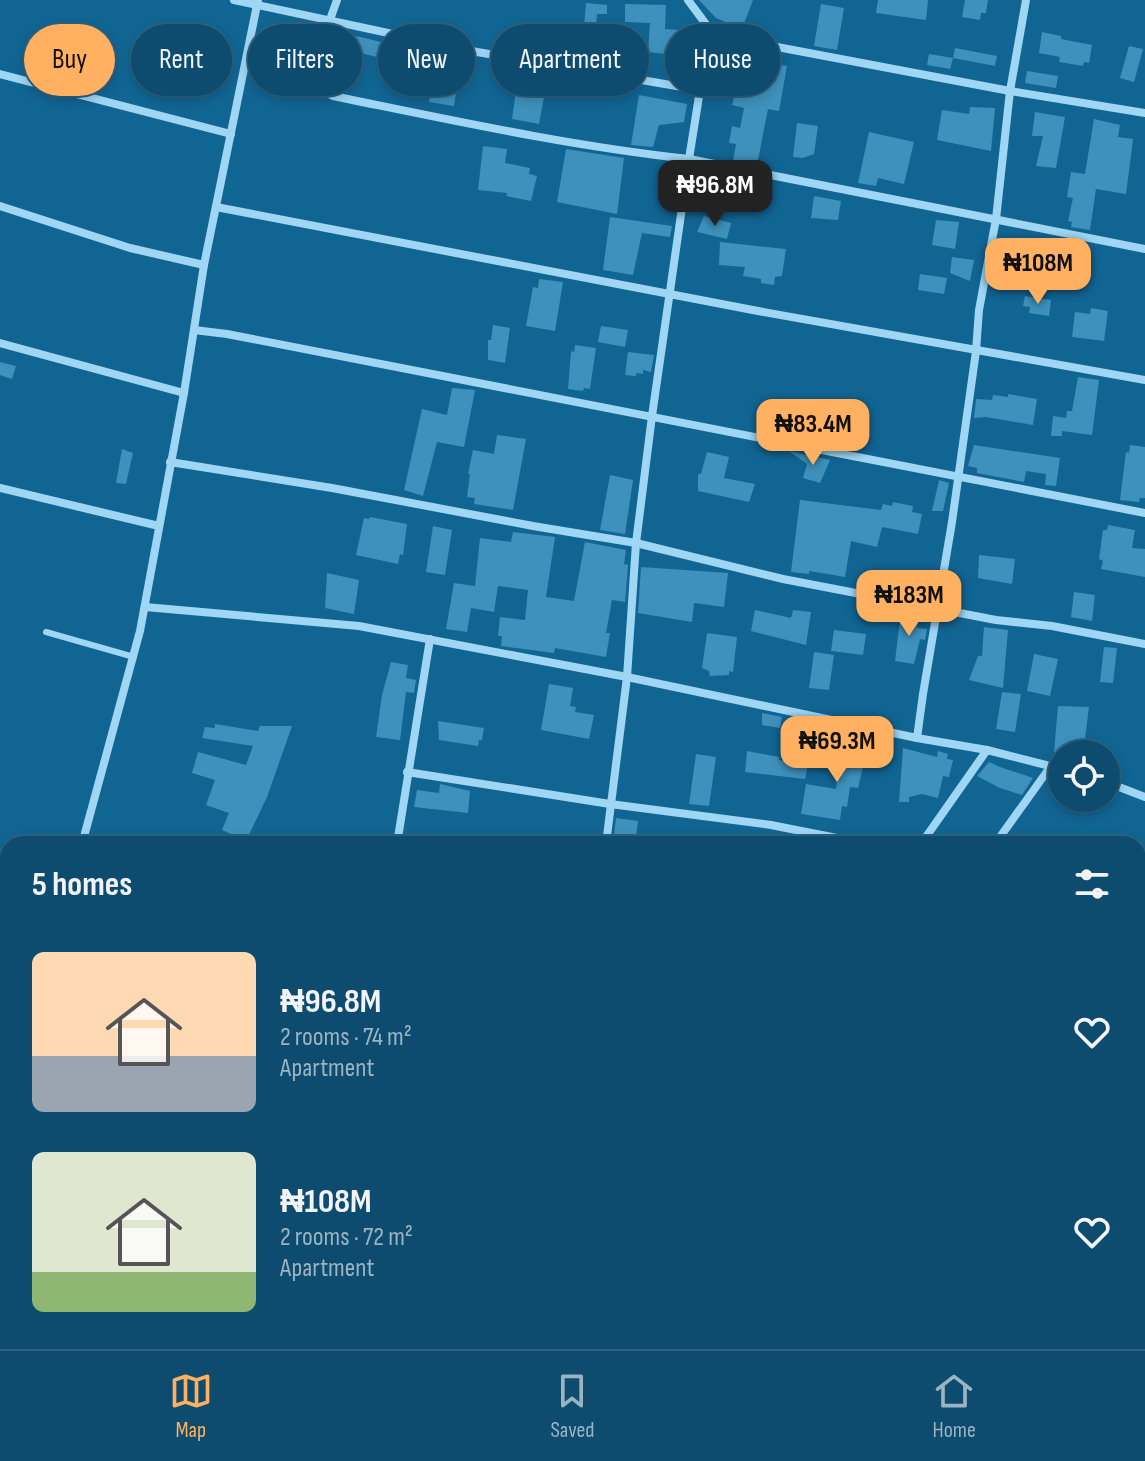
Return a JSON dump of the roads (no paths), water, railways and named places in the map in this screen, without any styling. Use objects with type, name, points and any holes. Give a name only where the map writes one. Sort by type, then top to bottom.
[{"type":"street","points":[[234,0],[329,22],[665,85]]},
{"type":"street","points":[[337,0],[321,43],[317,78],[320,89],[333,96],[509,133],[689,159],[1145,249]]},
{"type":"street","points":[[688,0],[706,24]]},
{"type":"street","points":[[917,738],[958,478],[979,310],[996,219],[1010,91],[1026,0]]},
{"type":"street","points":[[84,836],[145,607],[204,265],[257,3]]},
{"type":"street","points":[[780,47],[1145,113]]},
{"type":"street","points":[[0,74],[231,134]]},
{"type":"street","points":[[607,836],[627,677],[636,543],[699,96]]},
{"type":"street","points":[[0,206],[130,248],[204,265]]},
{"type":"street","points":[[216,207],[669,294],[1145,380]]},
{"type":"street","points":[[194,330],[1145,513]]},
{"type":"street","points":[[0,343],[184,393]]},
{"type":"street","points":[[170,462],[636,543],[783,579],[1145,644]]},
{"type":"street","points":[[0,488],[159,526]]},
{"type":"street","points":[[145,607],[359,626],[627,677],[987,750],[1048,765]]},
{"type":"street","points":[[398,836],[430,639]]},
{"type":"street","points":[[927,836],[987,750]]},
{"type":"street","points":[[1001,836],[1048,770]]},
{"type":"street","points":[[407,772],[610,804],[771,825],[827,836]]},
{"type":"street","points":[[1120,787],[1145,797]]},
{"type":"lane","points":[[46,632],[134,657]]}]
